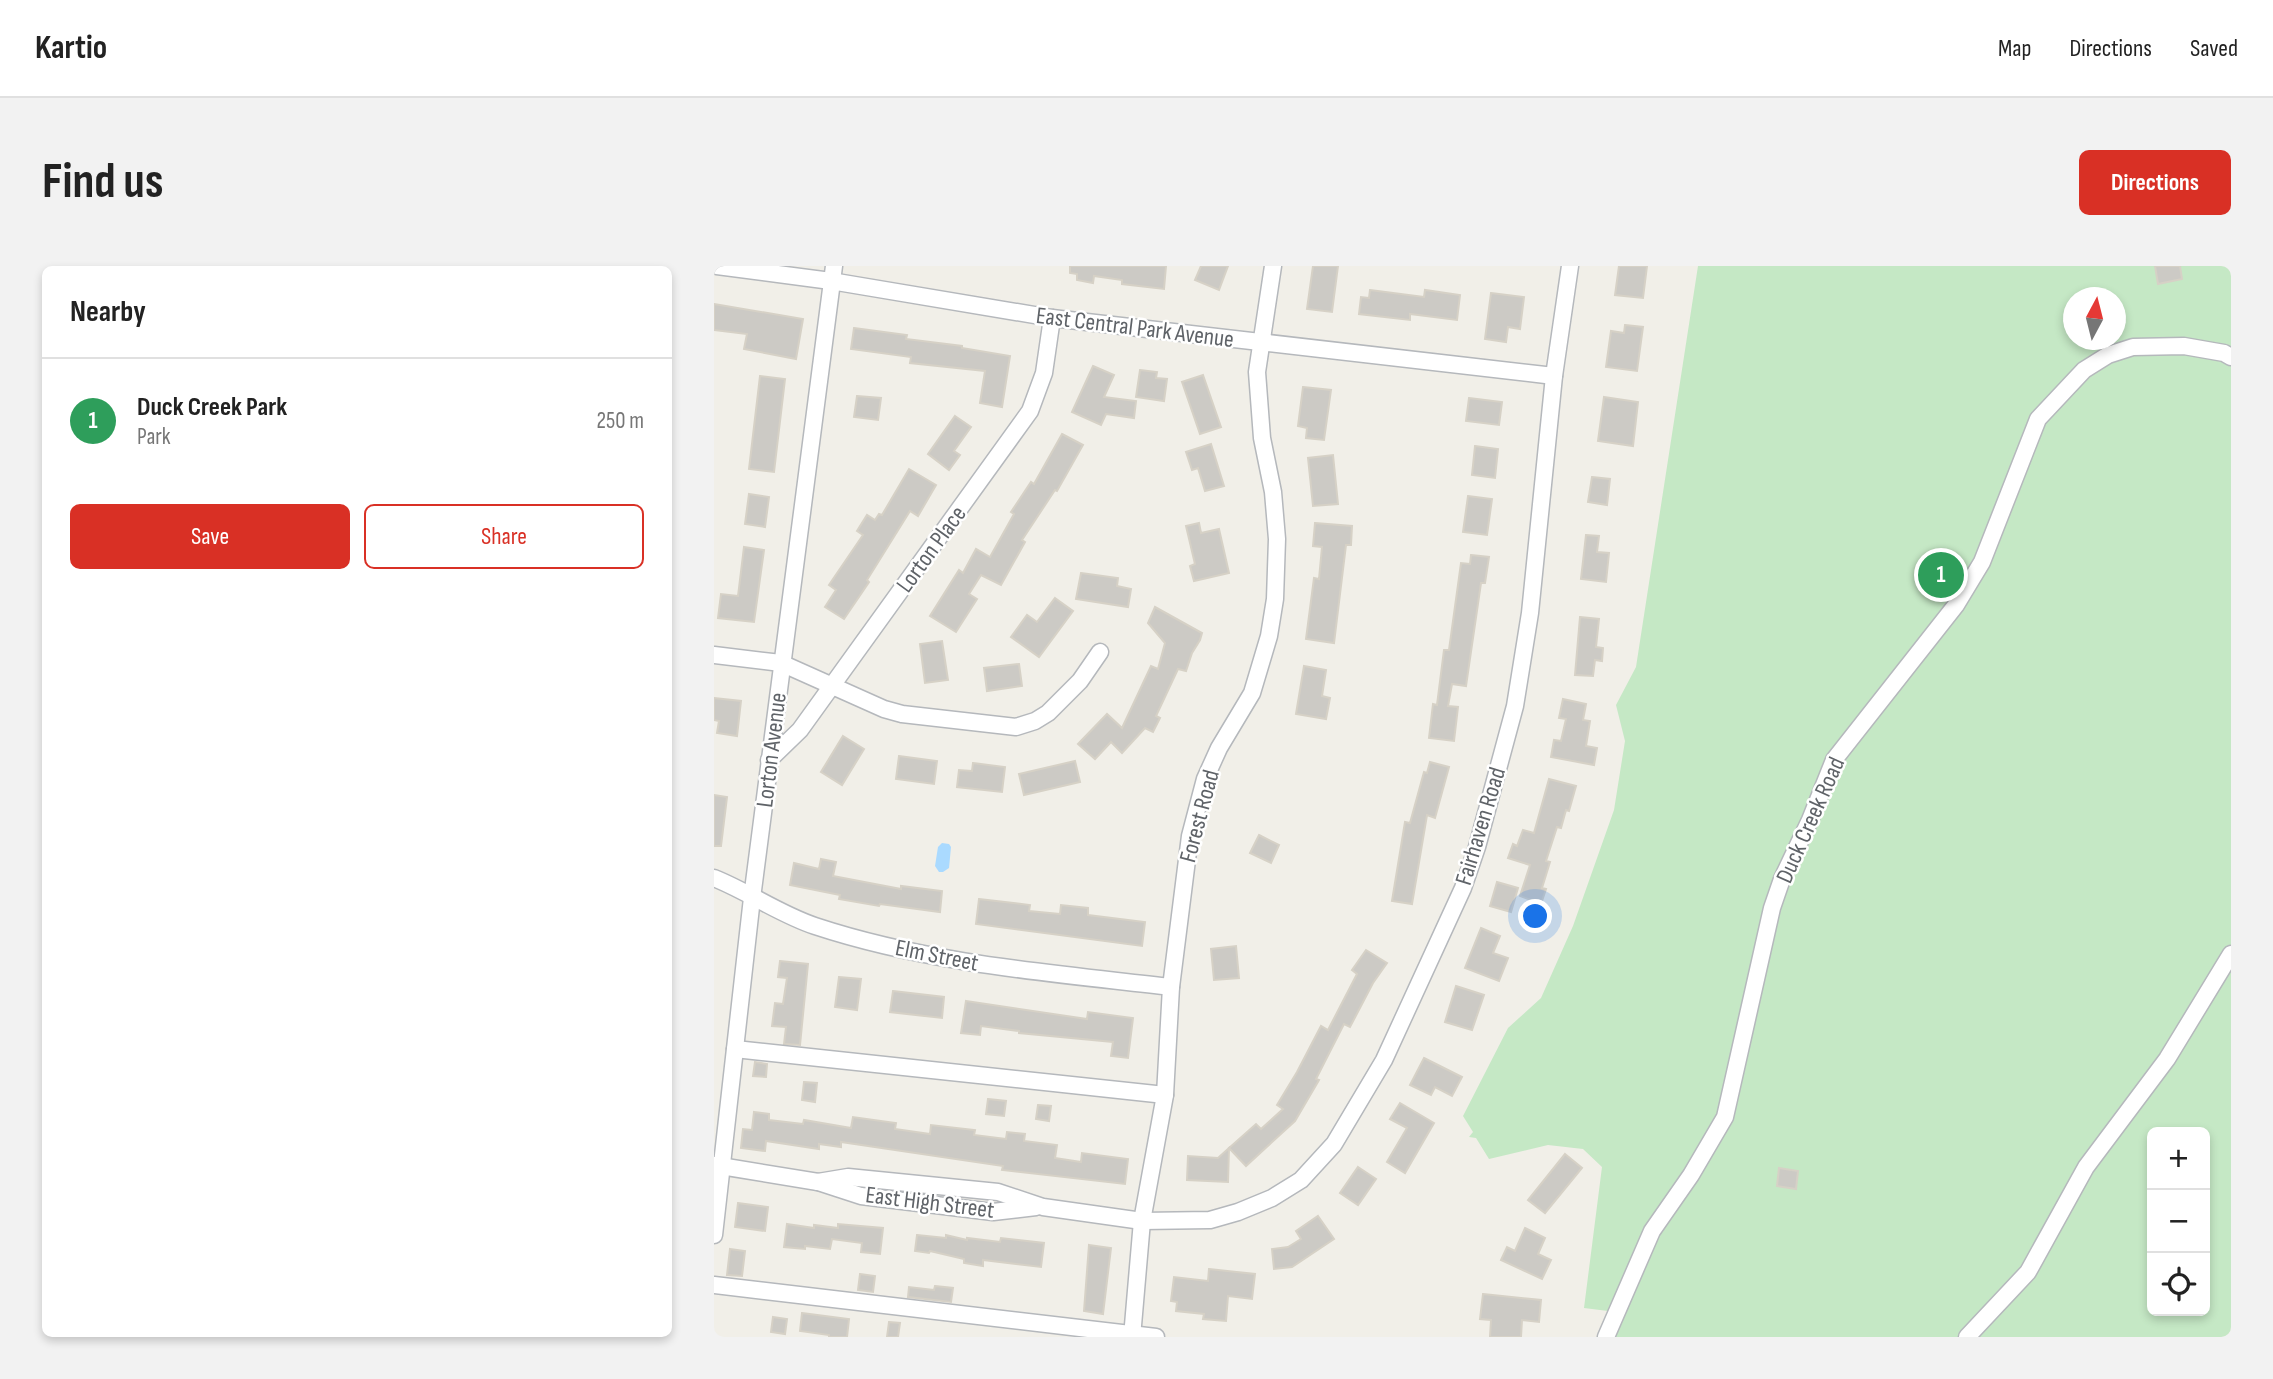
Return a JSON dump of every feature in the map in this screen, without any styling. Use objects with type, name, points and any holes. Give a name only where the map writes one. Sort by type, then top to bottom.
[{"type":"street","name":"East Central Park Avenue","points":[[717,266],[833,274],[1052,318],[1554,376]]},
{"type":"street","name":"Forest Road","points":[[1132,1336],[1142,1221],[1165,1095],[1171,987],[1184,872],[1198,803],[1219,748],[1252,693],[1269,636],[1275,599],[1277,539],[1273,492],[1262,438],[1256,372],[1273,266]]},
{"type":"street","name":"Fairhaven Road","points":[[1142,1221],[1210,1220],[1272,1198],[1301,1180],[1334,1144],[1384,1060],[1463,888],[1477,847],[1515,706],[1530,613],[1554,376],[1570,266]]},
{"type":"street","name":"Lorton Avenue","points":[[714,1235],[718,1166],[736,1049],[781,663],[833,274]]},
{"type":"street","name":"Lorton Place","points":[[769,760],[800,730],[833,686],[1030,411],[1044,373],[1052,318]]},
{"type":"street","name":"Duck Creek Road","points":[[1606,1337],[1652,1231],[1691,1175],[1725,1117],[1772,908],[1834,760],[1956,605],[1982,562],[2039,419],[2084,370],[2108,355],[2133,347],[2184,346],[2224,353],[2231,357]]},
{"type":"street","points":[[714,655],[781,663],[884,709],[902,714],[1016,727],[1035,721],[1048,713],[1080,681],[1100,652]]},
{"type":"street","name":"Elm Street","points":[[714,878],[817,927],[918,953],[1003,968],[1171,987]]},
{"type":"street","points":[[1967,1337],[2028,1272],[2087,1167],[2167,1059],[2231,954]]},
{"type":"street","points":[[736,1049],[1165,1095]]},
{"type":"street","name":"East High Street","points":[[718,1166],[818,1182],[861,1196],[993,1213],[1043,1207],[1142,1221]]},
{"type":"street","points":[[714,1285],[1156,1337]]},
{"type":"green space","points":[[1698,266],[2231,266],[2231,1337],[1616,1337],[1624,1313],[1584,1308],[1602,1167],[1583,1149],[1548,1145],[1489,1159],[1476,1138],[1469,1137],[1473,1132],[1463,1116],[1508,1028],[1541,998],[1573,926],[1614,810],[1625,741],[1616,705],[1636,667]]},
{"type":"water","points":[[942,843],[951,847],[949,868],[939,872],[935,866],[938,847]]},
{"type":"building","points":[[1070,266],[1166,266],[1164,289],[1122,284],[1122,280],[1094,276],[1093,283],[1077,280],[1077,274],[1070,273]]},
{"type":"building","points":[[1201,266],[1228,266],[1219,290],[1195,280]]},
{"type":"building","points":[[1313,266],[1338,266],[1332,312],[1307,309]]},
{"type":"building","points":[[1619,266],[1647,266],[1643,298],[1615,295]]},
{"type":"building","points":[[2155,266],[2180,266],[2182,279],[2158,284]]},
{"type":"building","points":[[1370,290],[1424,297],[1425,290],[1460,295],[1457,320],[1410,314],[1410,320],[1359,314],[1361,297],[1369,298]]},
{"type":"building","points":[[1491,293],[1524,297],[1520,329],[1508,327],[1506,342],[1485,339]]},
{"type":"building","points":[[714,304],[803,319],[796,359],[744,349],[747,334],[714,330]]},
{"type":"building","points":[[1625,325],[1643,327],[1637,371],[1606,367],[1611,331],[1624,333]]},
{"type":"building","points":[[854,328],[907,335],[906,339],[962,346],[1010,356],[1002,407],[980,403],[985,371],[910,363],[911,357],[851,349]]},
{"type":"building","points":[[1093,366],[1114,375],[1104,397],[1136,401],[1134,418],[1106,414],[1101,425],[1072,412]]},
{"type":"building","points":[[1140,370],[1157,372],[1156,378],[1167,379],[1164,401],[1136,397]]},
{"type":"building","points":[[1203,375],[1221,427],[1200,434],[1182,382]]},
{"type":"building","points":[[760,376],[785,379],[774,472],[749,469]]},
{"type":"building","points":[[1303,387],[1331,390],[1324,440],[1306,438],[1307,428],[1298,426]]},
{"type":"building","points":[[857,396],[881,398],[878,420],[854,417]]},
{"type":"building","points":[[1604,397],[1638,402],[1633,446],[1598,441]]},
{"type":"building","points":[[1469,398],[1502,402],[1499,425],[1466,421]]},
{"type":"building","points":[[955,416],[971,427],[954,451],[960,455],[949,470],[928,454]]},
{"type":"building","points":[[1062,434],[1083,445],[1057,491],[1055,490],[1022,540],[1025,542],[1001,585],[981,575],[969,594],[977,599],[956,632],[930,616],[959,570],[963,573],[976,549],[990,557],[1014,514],[1011,512],[1031,482],[1034,484]]},
{"type":"building","points":[[1211,444],[1224,486],[1205,491],[1198,468],[1192,470],[1186,452]]},
{"type":"building","points":[[1475,446],[1498,449],[1495,478],[1472,475]]},
{"type":"building","points":[[1333,455],[1338,504],[1313,506],[1308,458]]},
{"type":"building","points":[[909,469],[936,485],[918,516],[910,511],[844,619],[825,607],[836,590],[829,585],[863,535],[857,531],[867,515],[875,520],[879,514],[882,515]]},
{"type":"building","points":[[1592,477],[1610,479],[1607,505],[1588,502]]},
{"type":"building","points":[[749,494],[769,497],[765,527],[745,524]]},
{"type":"building","points":[[1468,496],[1492,499],[1487,535],[1463,532]]},
{"type":"building","points":[[1199,523],[1201,533],[1219,529],[1229,573],[1194,581],[1190,566],[1195,564],[1186,526]]},
{"type":"building","points":[[1315,523],[1352,526],[1351,545],[1346,545],[1334,643],[1306,639],[1314,578],[1319,579],[1322,547],[1313,546]]},
{"type":"building","points":[[1586,535],[1599,536],[1597,552],[1609,553],[1606,582],[1581,579]]},
{"type":"building","points":[[744,547],[764,550],[754,622],[718,618],[721,594],[738,596]]},
{"type":"building","points":[[1471,555],[1489,557],[1485,583],[1481,583],[1466,686],[1452,684],[1448,706],[1458,707],[1454,741],[1429,738],[1433,704],[1437,705],[1444,650],[1449,650],[1461,563],[1470,564]]},
{"type":"building","points":[[1081,573],[1118,578],[1117,586],[1131,589],[1128,607],[1076,599]]},
{"type":"building","points":[[1055,598],[1073,611],[1039,657],[1011,637],[1027,615],[1037,622]]},
{"type":"building","points":[[1155,607],[1202,633],[1200,640],[1186,671],[1178,669],[1156,716],[1160,718],[1153,732],[1145,728],[1122,753],[1111,742],[1095,759],[1078,744],[1107,714],[1122,728],[1151,666],[1158,669],[1165,643],[1148,623]]},
{"type":"building","points":[[1580,617],[1599,619],[1596,647],[1603,648],[1602,661],[1595,660],[1593,676],[1575,675]]},
{"type":"building","points":[[942,641],[948,680],[925,683],[920,644]]},
{"type":"building","points":[[1019,664],[1022,686],[987,691],[984,668]]},
{"type":"building","points":[[1304,666],[1326,670],[1322,696],[1330,698],[1326,719],[1296,714]]},
{"type":"building","points":[[714,698],[741,701],[737,736],[717,733],[719,721],[714,720]]},
{"type":"building","points":[[1563,699],[1586,704],[1583,720],[1590,721],[1586,746],[1597,748],[1594,765],[1551,757],[1554,740],[1561,741],[1566,719],[1559,718]]},
{"type":"building","points":[[843,736],[864,749],[842,785],[821,772]]},
{"type":"building","points":[[899,756],[937,761],[934,784],[896,779]]},
{"type":"building","points":[[1075,761],[1080,782],[1024,795],[1019,774]]},
{"type":"building","points":[[1430,762],[1449,767],[1435,818],[1427,815],[1412,904],[1392,901],[1405,822],[1410,823],[1424,772],[1427,773]]},
{"type":"building","points":[[973,763],[1005,767],[1002,792],[957,787],[959,770],[972,771]]},
{"type":"building","points":[[1549,779],[1576,786],[1569,811],[1566,810],[1561,828],[1557,827],[1546,861],[1550,862],[1542,888],[1546,889],[1541,904],[1520,896],[1530,865],[1508,858],[1513,844],[1517,846],[1523,830],[1534,833]]},
{"type":"building","points":[[714,795],[727,797],[721,846],[714,846]]},
{"type":"building","points":[[1259,835],[1279,845],[1271,863],[1250,853]]},
{"type":"building","points":[[821,859],[836,862],[833,876],[901,889],[901,886],[942,891],[940,912],[839,899],[840,895],[790,885],[794,863],[819,869]]},
{"type":"building","points":[[1497,882],[1518,888],[1511,912],[1490,906]]},
{"type":"building","points":[[979,899],[1030,905],[1029,911],[1060,914],[1061,905],[1088,908],[1088,915],[1145,922],[1142,946],[976,924]]},
{"type":"building","points":[[1481,928],[1500,936],[1493,953],[1508,958],[1499,981],[1465,968]]},
{"type":"building","points":[[1236,946],[1239,978],[1214,980],[1211,949]]},
{"type":"building","points":[[1366,950],[1387,963],[1373,983],[1350,1027],[1344,1024],[1316,1079],[1319,1080],[1295,1121],[1246,1166],[1229,1148],[1256,1124],[1261,1129],[1283,1109],[1277,1105],[1321,1026],[1328,1030],[1357,974],[1352,970]]},
{"type":"building","points":[[780,961],[808,964],[800,1045],[784,1044],[786,1027],[772,1026],[775,1003],[783,1004],[787,978],[778,977]]},
{"type":"building","points":[[839,977],[861,979],[857,1010],[835,1007]]},
{"type":"building","points":[[1456,986],[1484,995],[1472,1030],[1445,1022]]},
{"type":"building","points":[[893,991],[944,997],[942,1018],[890,1012]]},
{"type":"building","points":[[966,1001],[1087,1019],[1088,1012],[1133,1018],[1128,1058],[1111,1056],[1113,1042],[1019,1033],[981,1026],[980,1035],[961,1033]]},
{"type":"building","points":[[1424,1058],[1462,1077],[1452,1096],[1435,1087],[1431,1095],[1410,1085]]},
{"type":"building","points":[[755,1062],[767,1064],[766,1077],[753,1076]]},
{"type":"building","points":[[804,1082],[817,1083],[815,1102],[802,1100]]},
{"type":"building","points":[[988,1099],[1006,1101],[1004,1116],[986,1114]]},
{"type":"building","points":[[1400,1103],[1434,1123],[1405,1173],[1387,1162],[1407,1128],[1390,1119]]},
{"type":"building","points":[[1038,1105],[1051,1106],[1049,1121],[1036,1119]]},
{"type":"building","points":[[754,1112],[769,1114],[769,1120],[803,1124],[804,1120],[851,1128],[853,1117],[896,1123],[895,1129],[930,1134],[931,1125],[975,1130],[974,1135],[1006,1139],[1007,1132],[1025,1134],[1024,1141],[1057,1145],[1055,1158],[1081,1162],[1082,1153],[1128,1159],[1125,1184],[1002,1170],[1003,1166],[841,1142],[841,1147],[819,1144],[819,1149],[766,1141],[765,1151],[741,1148],[743,1129],[752,1130]]},
{"type":"building","points":[[1229,1148],[1228,1182],[1187,1180],[1188,1156],[1218,1158]]},
{"type":"building","points":[[1565,1154],[1582,1168],[1545,1213],[1528,1200]]},
{"type":"building","points":[[1358,1167],[1376,1179],[1358,1205],[1340,1193]]},
{"type":"building","points":[[1779,1168],[1798,1171],[1796,1189],[1777,1186]]},
{"type":"building","points":[[738,1203],[768,1207],[765,1231],[735,1227]]},
{"type":"building","points":[[1318,1216],[1334,1239],[1292,1267],[1274,1269],[1272,1249],[1288,1247],[1301,1239],[1296,1231]]},
{"type":"building","points":[[787,1224],[814,1228],[814,1225],[838,1228],[838,1224],[883,1228],[880,1254],[861,1252],[862,1243],[832,1239],[830,1249],[784,1247]]},
{"type":"building","points":[[1525,1228],[1545,1238],[1538,1254],[1551,1260],[1542,1279],[1501,1260],[1507,1247],[1515,1251]]},
{"type":"building","points":[[917,1235],[946,1238],[946,1235],[967,1240],[1000,1242],[1001,1238],[1044,1243],[1041,1267],[983,1260],[983,1266],[964,1263],[964,1259],[930,1251],[915,1251]]},
{"type":"building","points":[[1089,1245],[1111,1248],[1103,1314],[1084,1311]]},
{"type":"building","points":[[730,1249],[745,1251],[742,1276],[727,1275]]},
{"type":"building","points":[[1209,1269],[1255,1274],[1252,1299],[1228,1296],[1226,1321],[1203,1319],[1204,1314],[1176,1311],[1177,1302],[1171,1301],[1174,1277],[1208,1281]]},
{"type":"building","points":[[860,1274],[875,1276],[873,1292],[858,1290]]},
{"type":"building","points":[[935,1286],[953,1288],[951,1302],[908,1297],[909,1287],[934,1290]]},
{"type":"building","points":[[1483,1294],[1541,1300],[1539,1322],[1522,1320],[1521,1337],[1490,1337],[1491,1320],[1480,1319]]},
{"type":"building","points":[[802,1313],[849,1319],[847,1337],[829,1337],[800,1331]]},
{"type":"building","points":[[773,1317],[787,1319],[785,1334],[771,1332]]},
{"type":"building","points":[[889,1322],[900,1323],[898,1337],[887,1337]]},
{"type":"place","name":"Duck Creek Park","points":[[1941,575]]}]
